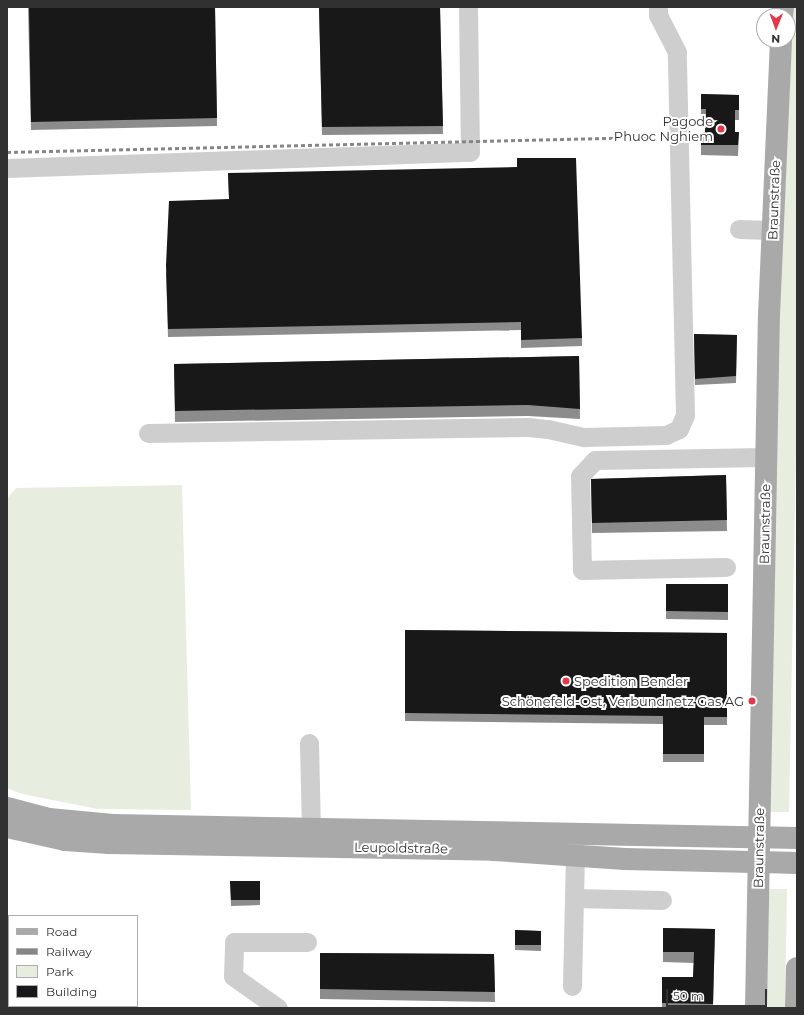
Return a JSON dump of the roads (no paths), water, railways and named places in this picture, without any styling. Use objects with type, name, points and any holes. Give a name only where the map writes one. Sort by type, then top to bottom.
[{"type":"main road","name":"Braunstraße","points":[[756,1008],[766,457],[772,230],[781,48]]},
{"type":"main road","name":"Leupoldstraße","points":[[7,808],[49,819],[87,824],[797,838]]},
{"type":"main road","name":"Leupoldstraße","points":[[7,827],[65,840],[109,843],[494,850],[575,856],[797,863]]},
{"type":"main road","points":[[796,1008],[797,968]]},
{"type":"lane","points":[[7,168],[470,152],[468,7]]},
{"type":"lane","points":[[148,433],[528,427],[548,428],[584,437],[666,435],[679,428],[685,415],[677,52],[658,15],[658,7]]},
{"type":"lane","points":[[739,229],[772,230]]},
{"type":"lane","points":[[726,567],[582,570],[580,476],[595,460],[766,457]]},
{"type":"lane","points":[[309,743],[311,829]]},
{"type":"lane","points":[[572,986],[575,856]]},
{"type":"lane","points":[[574,898],[662,900]]},
{"type":"lane","points":[[278,1008],[233,976],[234,942],[307,942]]},
{"type":"railway","points":[[7,152],[651,137]]},
{"type":"place","name":"Pagode Phuoc Nghiem","points":[[721,129]]},
{"type":"place","name":"Spedition Bender","points":[[566,681]]},
{"type":"place","name":"Schönefeld-Ost, Verbundnetz Gas AG","points":[[752,701]]}]
